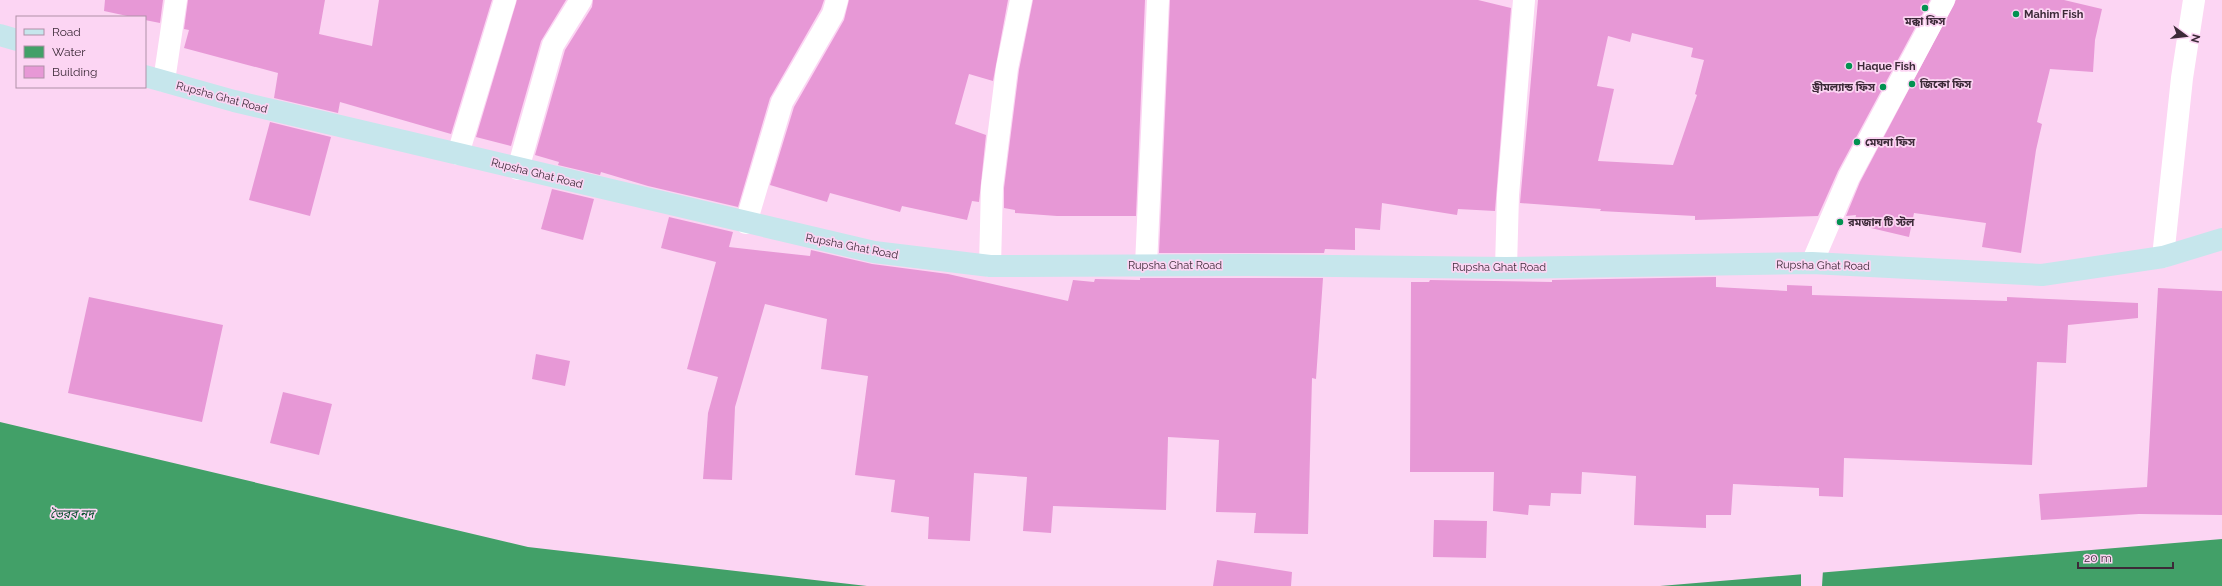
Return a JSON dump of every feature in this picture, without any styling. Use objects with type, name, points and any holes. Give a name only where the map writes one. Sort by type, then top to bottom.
[{"type":"street","points":[[154,78],[176,0]]},
{"type":"street","points":[[458,154],[505,0]]},
{"type":"street","points":[[518,169],[553,45],[581,0]]},
{"type":"street","points":[[746,223],[782,102],[833,14],[837,0]]},
{"type":"street","points":[[990,266],[992,187],[1007,68],[1021,0]]},
{"type":"street","points":[[1146,265],[1158,0]]},
{"type":"street","points":[[1506,268],[1508,195],[1524,0]]},
{"type":"street","points":[[1812,263],[1849,177],[1944,0]]},
{"type":"street","points":[[2163,257],[2182,78],[2194,0]]},
{"type":"street","points":[[0,35],[16,40]]},
{"type":"street","name":"Rupsha Ghat Road","points":[[154,78],[234,101],[874,252],[990,266],[1146,265],[1506,268],[1812,263],[2042,275],[2163,257],[2222,239]]},
{"type":"water","name":"ভৈরব নদ","points":[[0,422],[528,547],[867,586],[0,586]]},
{"type":"water","points":[[2222,539],[2222,586],[1660,586]]},
{"type":"pier","points":[[1823,570],[1822,586],[1801,586],[1801,572]]},
{"type":"building","points":[[105,0],[163,0],[160,23],[146,20],[146,16],[127,16],[104,11]]},
{"type":"building","points":[[188,0],[325,0],[319,34],[372,46],[379,0],[492,0],[451,134],[340,102],[338,113],[274,98],[278,73],[184,48],[189,30],[184,29]]},
{"type":"building","points":[[517,0],[566,0],[541,41],[511,146],[476,137]]},
{"type":"building","points":[[593,0],[824,0],[821,9],[770,98],[738,207],[648,186],[601,172],[600,175],[558,165],[559,162],[535,155],[565,50],[592,7]]},
{"type":"building","points":[[849,0],[1008,0],[993,81],[969,74],[955,124],[986,135],[979,202],[972,201],[967,220],[902,206],[900,212],[830,193],[827,202],[770,185],[794,107],[844,20]]},
{"type":"building","points":[[1033,0],[1145,0],[1136,216],[1057,216],[1015,213],[1015,210],[1004,208],[1004,188],[1019,70]]},
{"type":"building","points":[[1170,0],[1478,0],[1511,8],[1495,211],[1458,209],[1457,215],[1382,203],[1380,230],[1355,228],[1355,250],[1325,249],[1324,253],[1159,253]]},
{"type":"building","points":[[1538,0],[1930,0],[1838,171],[1818,216],[1695,220],[1695,216],[1600,211],[1601,209],[1520,203]],"holes":[[[1632,33],[1693,48],[1691,57],[1704,60],[1695,94],[1697,95],[1673,165],[1598,161],[1614,89],[1597,86],[1608,36],[1630,42]]]},
{"type":"building","points":[[1956,0],[2064,0],[2102,9],[2095,40],[2093,72],[2050,69],[2037,122],[2042,124],[2036,150],[2021,253],[1982,247],[1986,223],[1914,213],[1909,237],[1854,224],[1856,215],[1846,216],[1860,182]]},
{"type":"building","points":[[270,122],[331,137],[310,216],[249,200]]},
{"type":"building","points":[[552,189],[594,199],[583,240],[541,229]]},
{"type":"building","points":[[669,217],[733,232],[729,247],[810,256],[811,250],[872,264],[948,274],[1068,301],[1073,280],[1094,282],[1095,279],[1140,280],[1140,278],[1323,278],[1316,379],[1312,378],[1308,534],[1254,533],[1256,513],[1216,512],[1219,440],[1168,437],[1166,510],[1053,506],[1051,533],[1023,531],[1027,477],[974,473],[970,541],[928,539],[929,517],[891,512],[895,480],[855,475],[868,376],[821,369],[827,319],[765,304],[735,407],[732,480],[703,479],[708,413],[718,377],[687,369],[716,262],[661,248]]},
{"type":"building","points":[[1716,277],[1716,287],[1787,291],[1787,285],[1812,286],[1812,295],[2007,301],[2007,297],[2138,303],[2138,318],[2068,325],[2066,363],[2037,362],[2032,465],[1844,458],[1843,497],[1819,496],[1819,488],[1733,484],[1731,515],[1706,515],[1706,528],[1634,525],[1636,476],[1582,472],[1581,494],[1551,493],[1550,506],[1529,505],[1528,515],[1493,511],[1494,472],[1410,472],[1411,282],[1429,282],[1430,280],[1552,282],[1552,280]]},
{"type":"building","points":[[2158,288],[2222,291],[2222,515],[2139,514],[2041,520],[2039,494],[2147,487]]},
{"type":"building","points":[[89,297],[223,325],[202,422],[68,393]]},
{"type":"building","points":[[536,354],[570,361],[565,386],[532,379]]},
{"type":"building","points":[[283,392],[332,404],[319,455],[270,443]]},
{"type":"building","points":[[1434,520],[1487,521],[1486,558],[1433,557]]},
{"type":"building","points":[[1217,560],[1292,572],[1291,586],[1213,586]]},
{"type":"place","name":"মক্কা ফিস","points":[[1925,8]]},
{"type":"place","name":"Mahim Fish","points":[[2016,14]]},
{"type":"place","name":"Haque Fish","points":[[1849,66]]},
{"type":"place","name":"জিকো ফিস","points":[[1912,84]]},
{"type":"place","name":"ড্রীমল্যান্ড ফিস","points":[[1883,87]]},
{"type":"place","name":"মেঘনা ফিস","points":[[1857,142]]},
{"type":"place","name":"রমজান টি স্টল","points":[[1840,222]]}]
